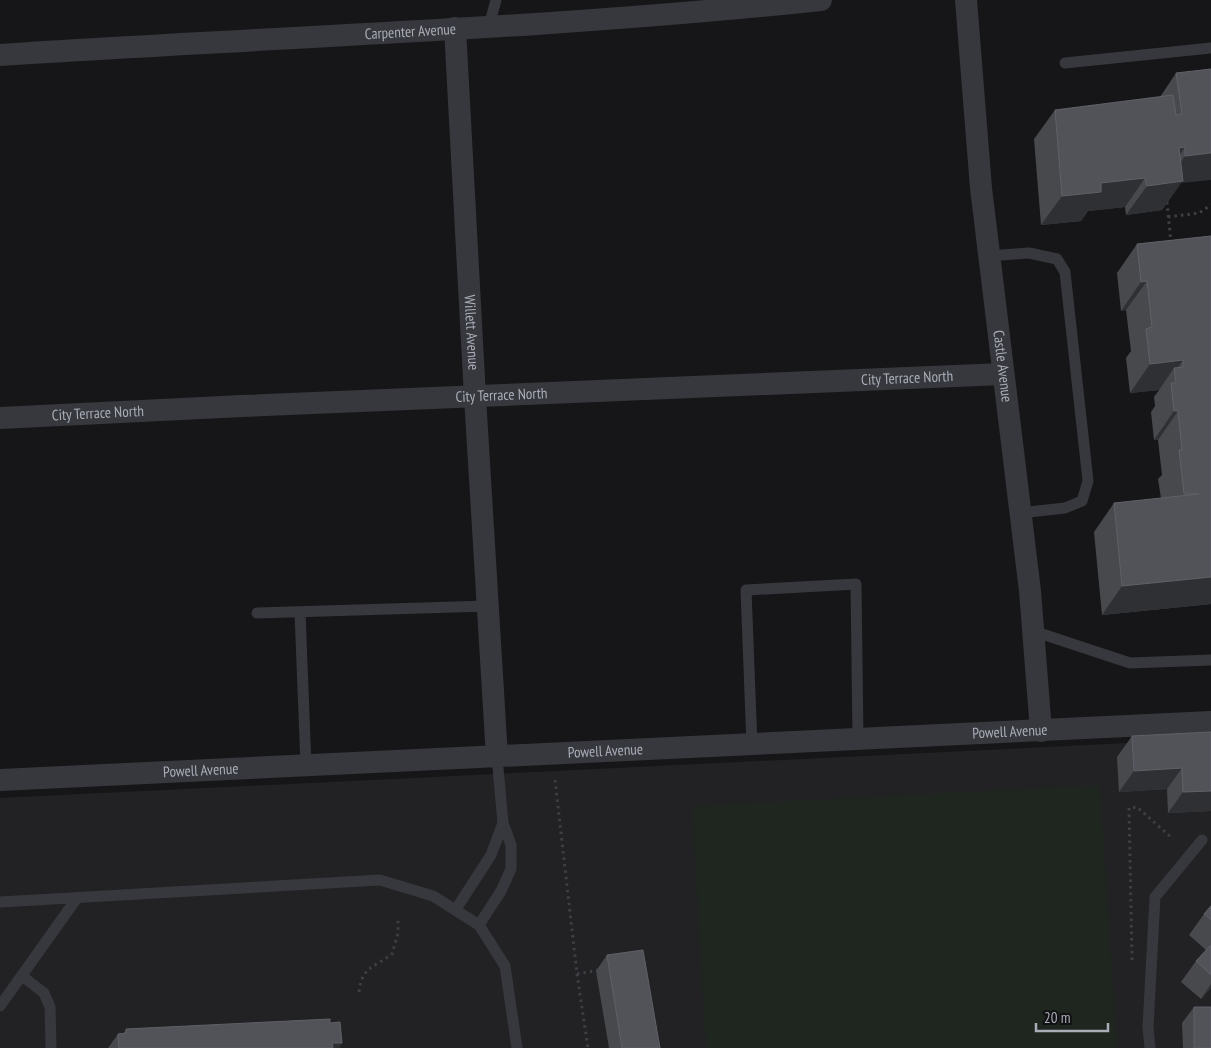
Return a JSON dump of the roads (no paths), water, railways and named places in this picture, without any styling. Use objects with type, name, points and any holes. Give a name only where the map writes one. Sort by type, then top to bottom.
[{"type":"street","name":"Carpenter Avenue","points":[[0,55],[488,26],[742,8],[821,0]]},
{"type":"street","name":"Castle Avenue","points":[[966,0],[981,188],[1033,630],[1041,731]]},
{"type":"street","name":"Willett Avenue","points":[[455,28],[497,757]]},
{"type":"street","name":"City Terrace North","points":[[0,418],[1003,374]]},
{"type":"street","name":"Powell Avenue","points":[[0,780],[1211,722]]},
{"type":"lane","points":[[488,26],[496,0]]},
{"type":"lane","points":[[1065,64],[1211,48]]},
{"type":"lane","points":[[989,256],[1028,253],[1057,259],[1065,272],[1088,481],[1082,501],[1065,508],[1020,513]]},
{"type":"lane","points":[[752,745],[746,590],[856,584],[858,740]]},
{"type":"lane","points":[[257,613],[488,606]]},
{"type":"lane","points":[[300,612],[306,766]]},
{"type":"lane","points":[[1033,630],[1130,663],[1211,660]]},
{"type":"lane","points":[[479,925],[501,891],[511,868],[511,846],[503,823],[497,757]]},
{"type":"lane","points":[[456,909],[491,855],[503,823]]},
{"type":"lane","points":[[1150,1048],[1148,1027],[1155,898],[1202,840]]},
{"type":"lane","points":[[0,902],[380,880],[433,896],[479,925],[505,966],[517,1048]]},
{"type":"lane","points":[[0,1006],[78,898]]},
{"type":"lane","points":[[22,976],[44,993],[50,1007],[51,1048]]}]
